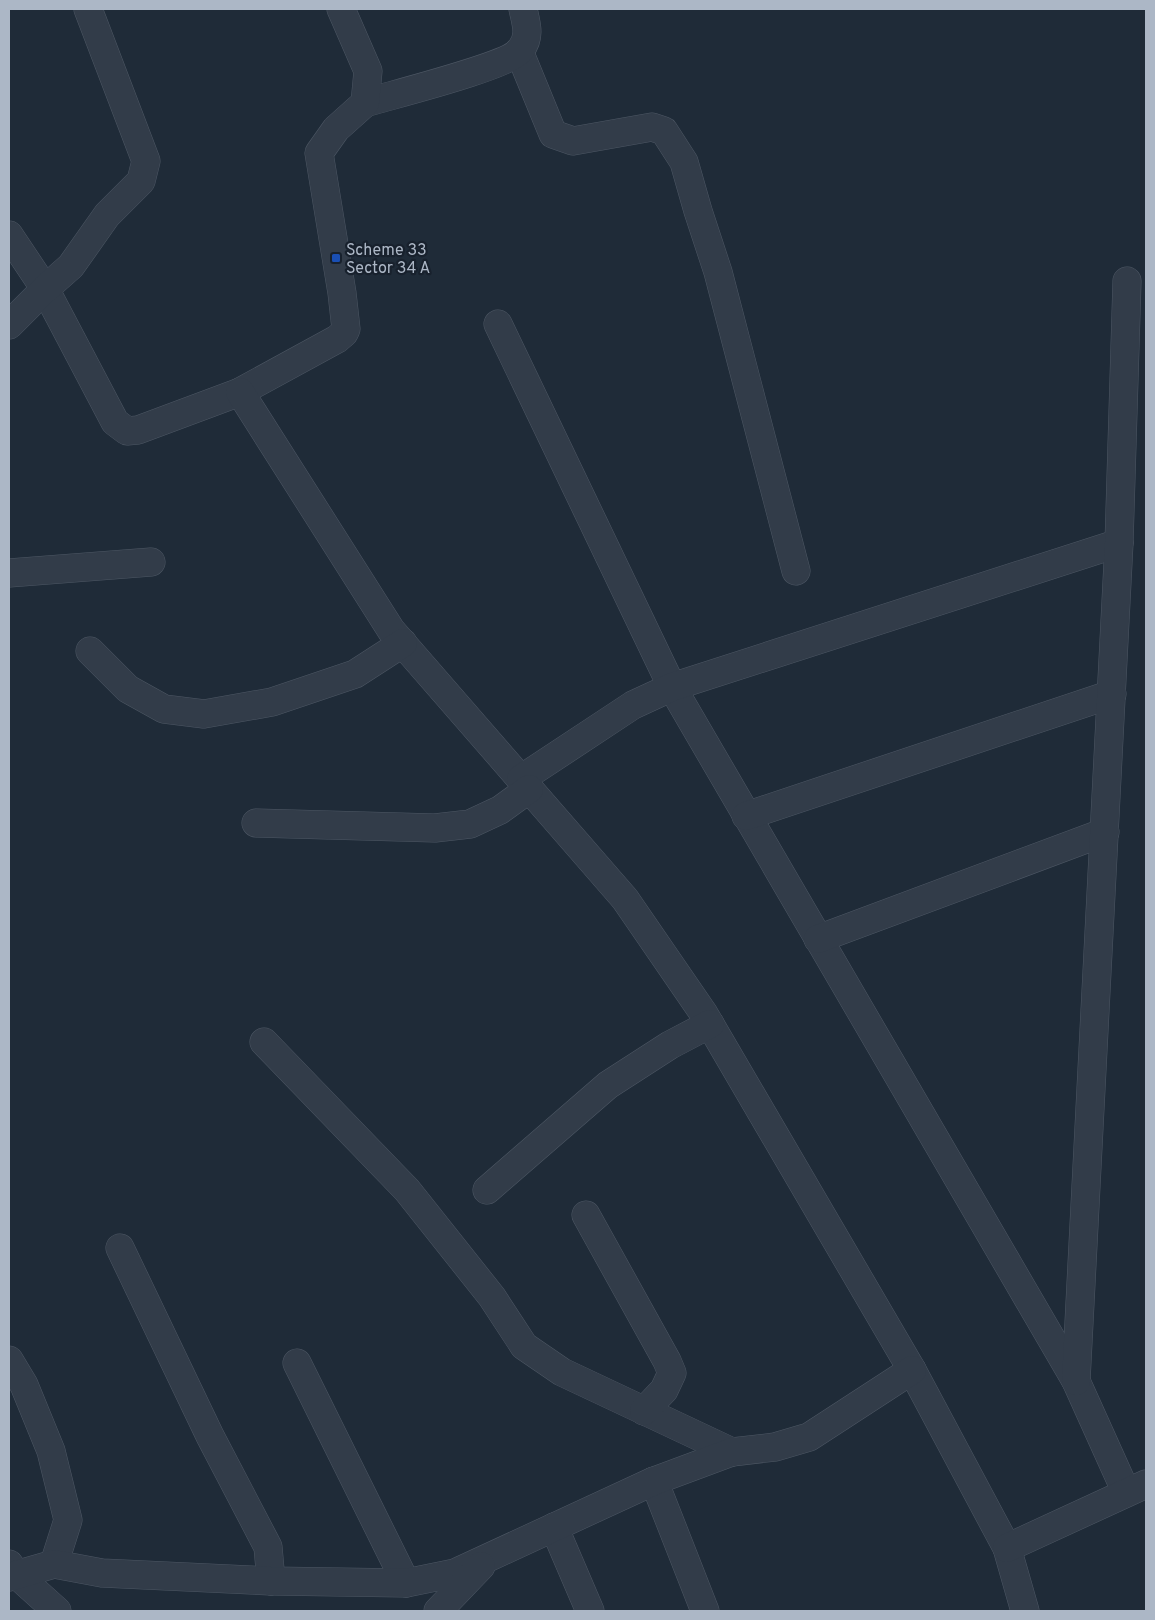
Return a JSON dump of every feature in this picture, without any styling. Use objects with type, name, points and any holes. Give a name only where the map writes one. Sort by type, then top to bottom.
[{"type":"street","points":[[9,326],[45,288],[71,266],[107,215],[141,181],[146,161],[88,9]]},
{"type":"street","points":[[341,9],[368,71],[365,103]]},
{"type":"street","points":[[9,235],[45,288],[115,422],[127,431],[138,430],[240,392],[344,334],[346,328],[342,294],[319,153],[336,129],[365,103],[492,66],[519,52],[528,33],[523,9]]},
{"type":"street","points":[[519,52],[553,134],[573,140],[652,127],[664,131],[684,162],[718,272],[796,571]]},
{"type":"street","points":[[1076,1381],[1120,543],[1127,281]]},
{"type":"street","points":[[498,324],[672,688],[1076,1381],[1136,1488],[1007,1548]]},
{"type":"street","points":[[240,392],[391,630],[624,899],[710,1024],[912,1370],[1007,1548],[1025,1611]]},
{"type":"street","points":[[256,823],[435,828],[470,824],[500,810],[525,784],[633,706],[672,688],[1120,543]]},
{"type":"street","points":[[9,574],[151,562]]},
{"type":"street","points":[[90,651],[128,689],[164,709],[204,714],[272,702],[356,674],[403,643]]},
{"type":"street","points":[[746,816],[1112,694]]},
{"type":"street","points":[[818,939],[1105,832]]},
{"type":"street","points":[[487,1190],[608,1085],[670,1045],[710,1024]]},
{"type":"street","points":[[264,1042],[407,1190],[492,1297],[524,1346],[562,1372],[732,1452]]},
{"type":"street","points":[[586,1215],[672,1373],[664,1390],[644,1411]]},
{"type":"street","points":[[120,1248],[210,1436],[268,1547],[271,1581]]},
{"type":"street","points":[[9,1360],[24,1385],[51,1451],[68,1520],[54,1564]]},
{"type":"street","points":[[297,1363],[406,1582]]},
{"type":"street","points":[[11,1572],[54,1564],[102,1573],[271,1581],[406,1582],[455,1573],[654,1481],[732,1452],[775,1447],[809,1437],[912,1370]]},
{"type":"street","points":[[654,1481],[705,1611]]},
{"type":"street","points":[[554,1527],[590,1611]]},
{"type":"street","points":[[438,1611],[491,1556]]},
{"type":"street","points":[[11,1572],[57,1611]]},
{"type":"place","name":"Scheme 33 Sector 34 A","points":[[336,258]]}]
